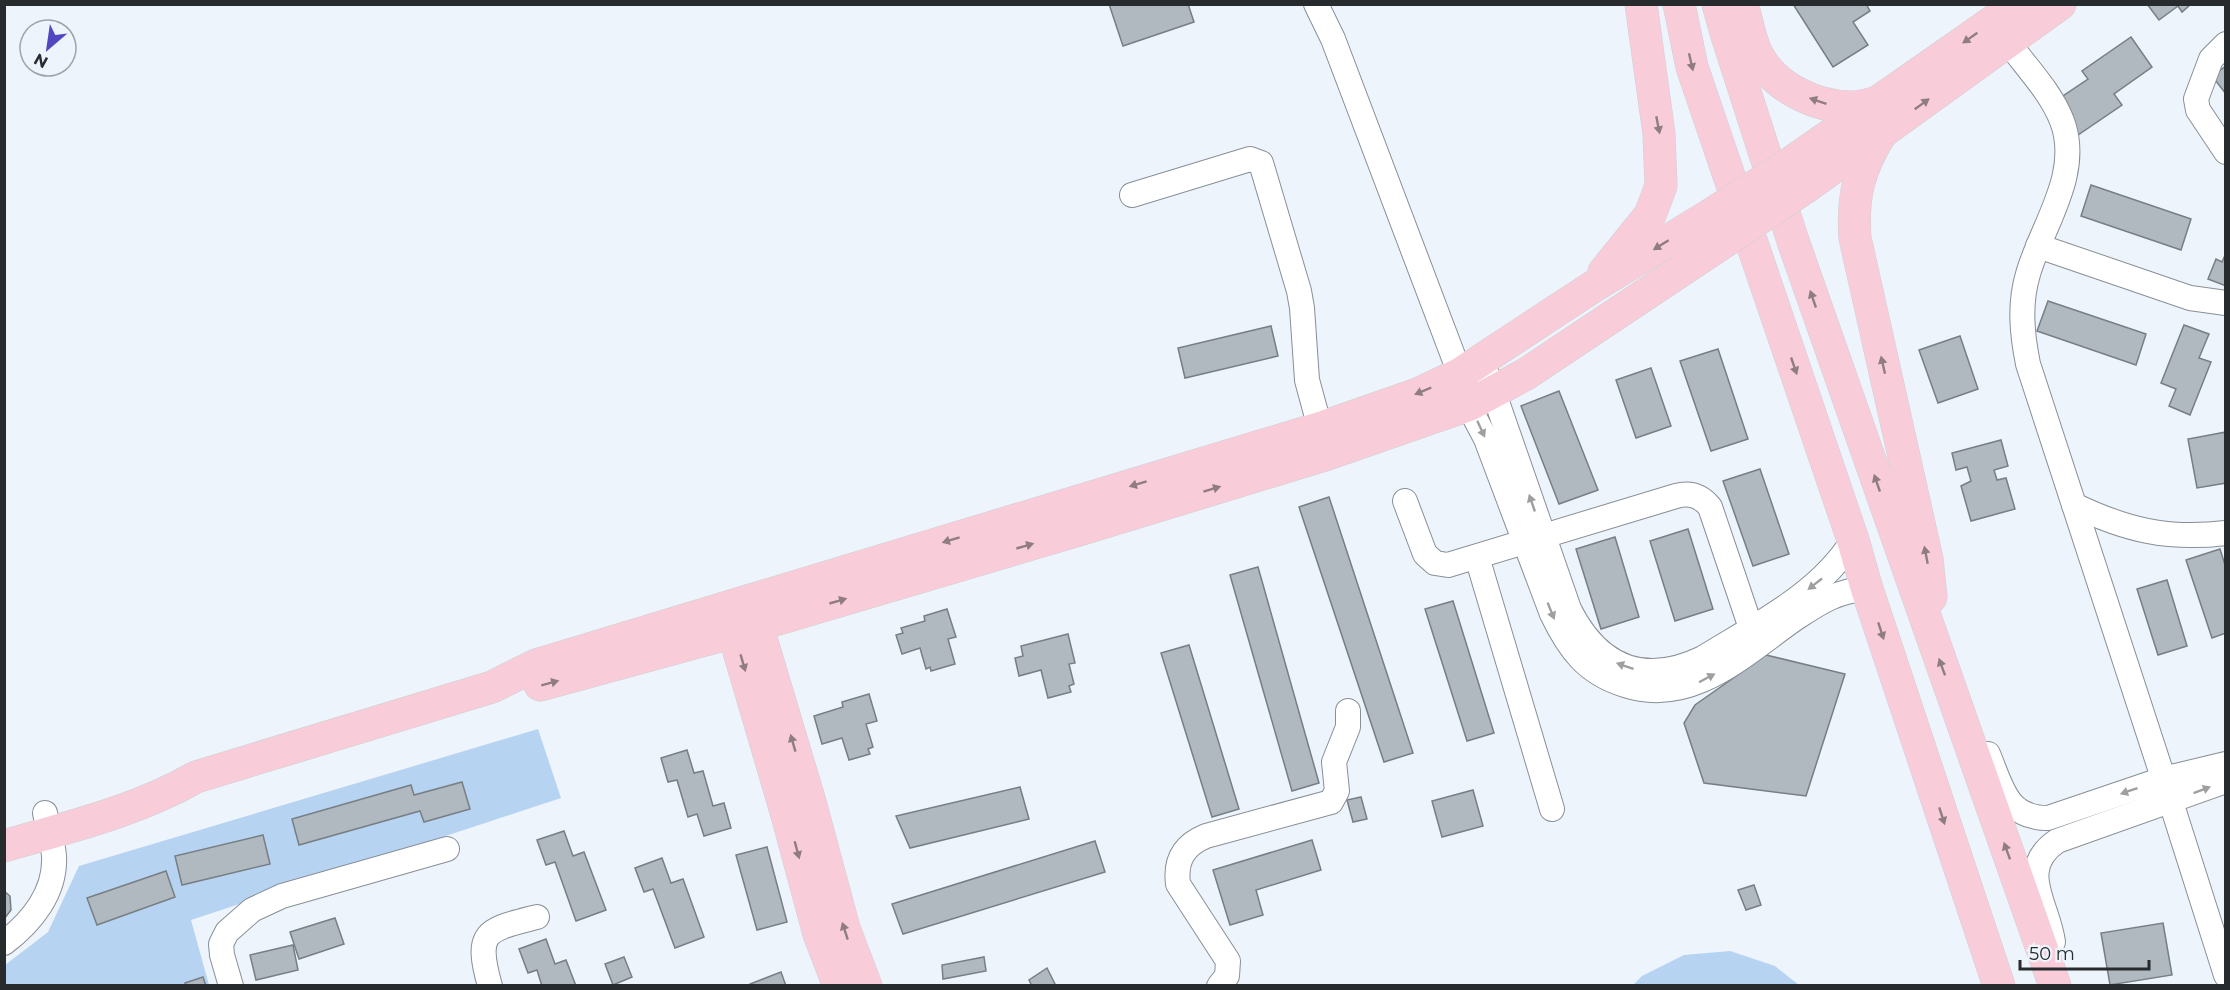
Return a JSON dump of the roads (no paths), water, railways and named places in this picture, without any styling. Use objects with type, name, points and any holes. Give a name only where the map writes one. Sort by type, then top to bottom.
[{"type":"main road","points":[[1591,288],[1650,215],[1661,186],[1659,134],[1641,4]]},
{"type":"main road","points":[[1679,4],[1692,67],[1853,540],[1991,983]]},
{"type":"main road","points":[[1718,4],[1726,36],[1793,241],[2051,975]]},
{"type":"main road","points":[[1742,4],[1757,54],[1772,74],[1790,90],[1832,106],[1854,107],[1879,118]]},
{"type":"main road","points":[[4,826],[48,823],[142,804],[196,777],[492,687],[539,686],[695,630],[1075,518],[1328,454],[1482,398],[1526,374],[1730,238],[1797,176],[1879,118],[2018,4]]},
{"type":"main road","points":[[1930,634],[1932,609],[1927,559],[1855,238],[1853,216],[1856,193],[1879,118],[2008,42],[2061,4]]},
{"type":"main road","points":[[1075,518],[1420,393],[1465,371],[1591,288],[1710,215],[1797,176]]},
{"type":"main road","points":[[742,616],[787,815],[819,934],[839,986]]},
{"type":"main road","points":[[742,616],[810,802],[844,928],[866,986]]},
{"type":"main road","points":[[4,846],[48,823]]},
{"type":"street","points":[[1316,4],[1333,39],[1465,371],[1482,398],[1486,439],[1580,631],[1596,650],[1617,663],[1641,671],[1666,672],[1685,667],[1751,628],[1824,577],[1853,540]]},
{"type":"street","points":[[2008,42],[2051,99],[2063,122],[2068,147],[2066,172],[2027,274],[2022,304],[2022,334],[2028,364],[2226,975]]},
{"type":"street","points":[[2226,44],[2211,59],[2196,99],[2198,111],[2226,152]]},
{"type":"street","points":[[1132,195],[1250,159],[1261,163],[1299,291],[1308,380],[1320,428]]},
{"type":"street","points":[[2038,246],[2190,298],[2226,303]]},
{"type":"street","points":[[1465,371],[1482,398]]},
{"type":"street","points":[[1405,501],[1425,554],[1435,563],[1448,565],[1676,496],[1691,494],[1699,497],[1710,507],[1751,628]]},
{"type":"street","points":[[2074,505],[2102,519],[2132,529],[2162,535],[2193,536],[2226,532]]},
{"type":"street","points":[[1535,539],[1552,614],[1565,641],[1585,664],[1610,681],[1639,690],[1669,691],[1691,686],[1712,676],[1821,601],[1843,591],[1867,590]]},
{"type":"street","points":[[1477,557],[1552,809]]},
{"type":"street","points":[[1219,986],[1227,976],[1228,961],[1181,890],[1176,872],[1179,859],[1190,844],[1206,836],[1331,802],[1337,791],[1334,762],[1348,727],[1348,711]]},
{"type":"street","points":[[1959,716],[1976,729],[1982,738],[2007,799],[2014,808],[2033,818],[2048,818],[2163,779],[2226,764]]},
{"type":"street","points":[[2051,975],[2053,942],[2035,874],[2037,860],[2045,849],[2057,841],[2226,781]]},
{"type":"street","points":[[2048,818],[2045,823],[2046,835],[2057,841]]},
{"type":"street","points":[[4,943],[20,931],[36,914],[46,896],[52,876],[54,856],[48,823]]},
{"type":"street","points":[[231,986],[222,955],[222,945],[227,932],[252,909],[282,896],[447,849]]},
{"type":"street","points":[[490,986],[482,959],[482,950],[486,940],[500,927],[537,917]]}]
